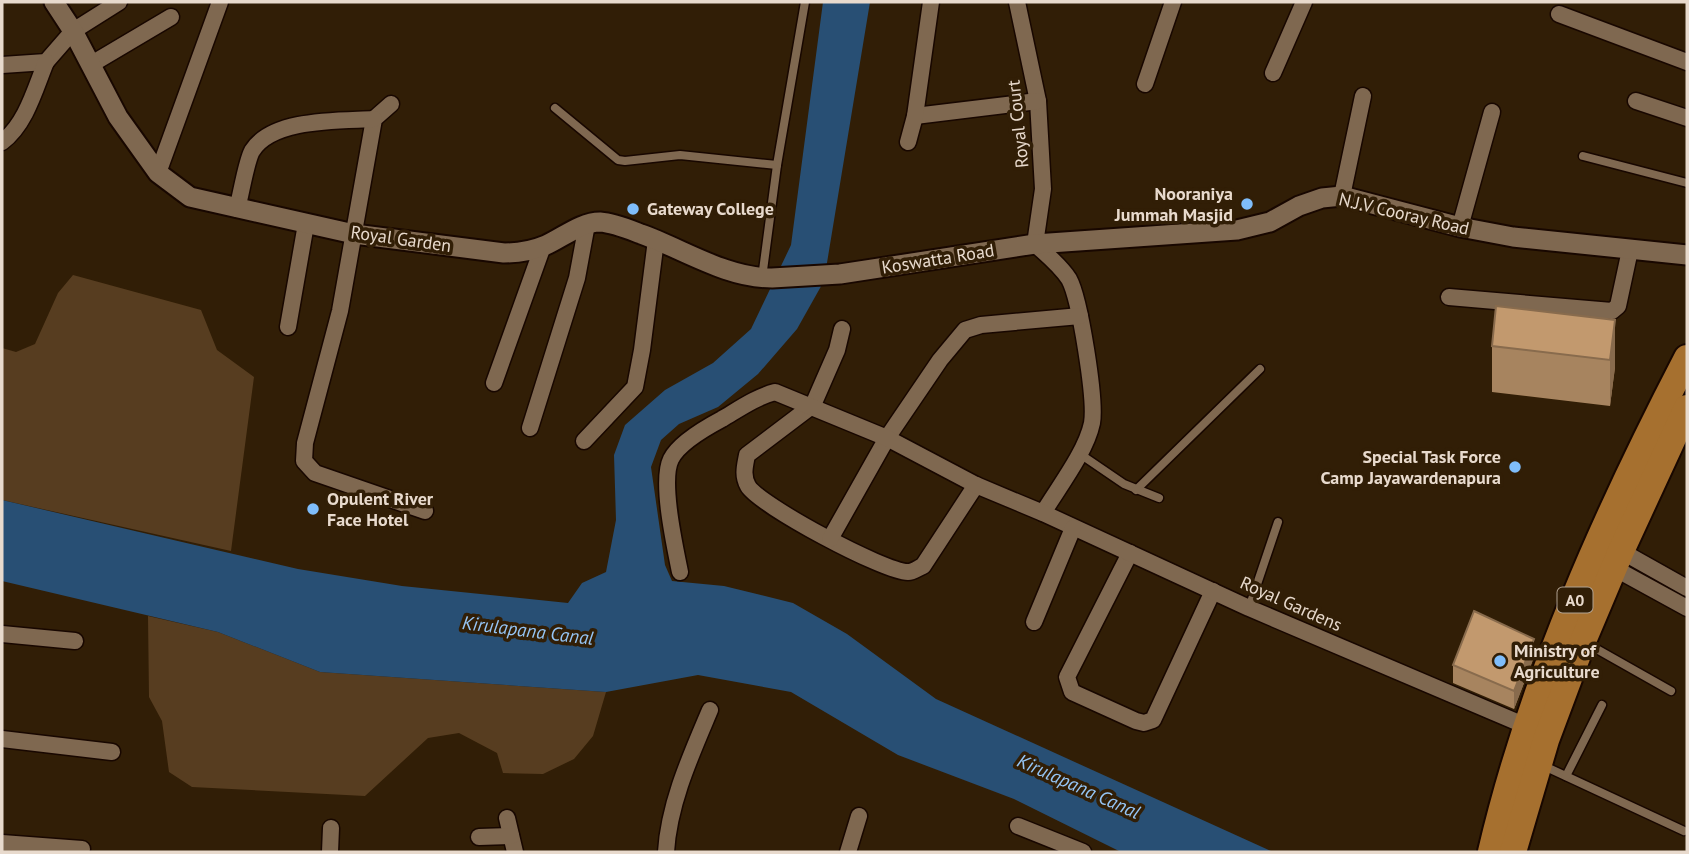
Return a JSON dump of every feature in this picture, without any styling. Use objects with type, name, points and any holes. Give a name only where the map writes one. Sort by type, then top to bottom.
[{"type":"highway","name":"A0","points":[[1491,852],[1526,726],[1558,640],[1655,420],[1687,358]]},
{"type":"highway","name":"A0","points":[[1513,852],[1539,764],[1583,641],[1617,559],[1687,408]]},
{"type":"street","name":"Royal Garden","points":[[54,2],[73,31],[118,117],[158,173],[190,197],[354,234],[504,253],[524,252],[543,246],[587,224]]},
{"type":"street","points":[[2,142],[12,134],[26,111],[46,62],[73,31],[119,2]]},
{"type":"street","points":[[158,173],[220,2]]},
{"type":"street","points":[[908,142],[915,116],[931,2]]},
{"type":"street","name":"Royal Court","points":[[1017,2],[1038,101],[1044,188],[1035,244]]},
{"type":"street","points":[[1145,84],[1173,2]]},
{"type":"street","points":[[1273,73],[1304,2]]},
{"type":"street","points":[[1559,14],[1687,62]]},
{"type":"street","points":[[90,65],[171,17]]},
{"type":"street","points":[[2,65],[46,62]]},
{"type":"street","points":[[1342,196],[1363,96]]},
{"type":"street","points":[[915,116],[1038,101]]},
{"type":"street","points":[[1636,101],[1687,118]]},
{"type":"street","points":[[237,209],[252,151],[273,132],[293,126],[374,119],[391,104]]},
{"type":"street","points":[[1460,227],[1492,112]]},
{"type":"street","points":[[374,119],[340,312],[304,443],[304,461],[315,473],[425,511]]},
{"type":"street","name":"N.J.V Cooray Road","points":[[1035,244],[1237,230],[1270,222],[1299,206],[1322,198],[1342,196],[1460,227],[1513,237],[1687,255]]},
{"type":"street","points":[[530,428],[577,278],[587,224],[599,222],[618,225],[713,265],[767,278]]},
{"type":"street","points":[[288,327],[306,223]]},
{"type":"street","points":[[584,441],[635,387],[656,240]]},
{"type":"street","points":[[1035,244],[1055,262],[1070,281],[1080,316],[1092,400],[1092,424],[1079,454],[1043,513]]},
{"type":"street","name":"Koswatta Road","points":[[767,278],[840,274],[1035,244]]},
{"type":"street","points":[[494,383],[543,246]]},
{"type":"street","points":[[1449,298],[1612,311],[1618,306],[1630,250]]},
{"type":"street","points":[[830,539],[887,439],[940,360],[965,330],[981,325],[1080,316]]},
{"type":"street","points":[[842,329],[837,350],[813,405],[747,455],[743,473],[749,488],[767,503],[830,539],[878,562],[910,572],[923,566],[976,485]]},
{"type":"street","name":"Royal Gardens","points":[[680,572],[671,524],[667,480],[671,459],[690,440],[775,391],[813,405],[976,485],[1249,608],[1526,726]]},
{"type":"street","points":[[1034,622],[1073,528]]},
{"type":"street","points":[[1130,553],[1067,677],[1072,692],[1136,721],[1144,723],[1153,720],[1213,591]]},
{"type":"street","points":[[1617,559],[1687,587]]},
{"type":"street","points":[[1617,559],[1687,608]]},
{"type":"street","points":[[2,634],[75,641]]},
{"type":"street","points":[[666,852],[681,779],[710,710]]},
{"type":"street","points":[[2,739],[112,752]]},
{"type":"street","points":[[848,852],[859,816]]},
{"type":"street","points":[[479,837],[513,844],[507,818]]},
{"type":"street","points":[[1018,825],[1083,852]]},
{"type":"street","points":[[330,852],[331,828]]},
{"type":"street","points":[[2,843],[82,849]]},
{"type":"lane","points":[[767,278],[777,165],[805,2]]},
{"type":"lane","points":[[555,108],[618,160],[680,155],[777,165]]},
{"type":"lane","points":[[1583,156],[1687,183]]},
{"type":"lane","points":[[1136,490],[1260,369]]},
{"type":"lane","points":[[1079,454],[1124,484],[1159,498]]},
{"type":"lane","points":[[1249,608],[1278,522]]},
{"type":"lane","points":[[1583,641],[1671,691]]},
{"type":"lane","points":[[1566,776],[1602,705]]},
{"type":"lane","points":[[1539,764],[1684,831]]},
{"type":"shaded area","points":[[73,275],[201,310],[217,350],[254,377],[231,551],[2,500],[2,348],[16,352],[35,344],[58,293]]},
{"type":"shaded area","points":[[148,616],[218,632],[320,672],[606,692],[593,736],[574,759],[543,774],[503,773],[497,753],[459,733],[428,738],[365,796],[192,787],[169,772],[162,721],[149,697]]},
{"type":"water","name":"Kirulapana Canal","points":[[823,2],[870,2],[824,281],[797,329],[758,374],[718,407],[679,424],[661,440],[651,467],[665,565],[672,581],[724,586],[793,603],[847,634],[936,699],[1273,852],[1121,852],[1014,799],[898,755],[791,692],[698,675],[606,692],[320,672],[218,632],[2,581],[2,500],[298,569],[402,586],[568,603],[582,583],[606,572],[616,520],[614,455],[625,425],[665,390],[713,363],[751,329],[791,245]]},
{"type":"building","points":[[1496,306],[1615,320],[1610,360],[1492,346]]},
{"type":"building","points":[[1474,611],[1534,639],[1514,691],[1453,665]]},
{"type":"place","name":"Nooraniya Jummah Masjid","points":[[1247,204]]},
{"type":"place","name":"Gateway College","points":[[633,209]]},
{"type":"place","name":"Special Task Force Camp Jayawardenapura","points":[[1515,467]]},
{"type":"place","name":"Opulent River Face Hotel","points":[[313,509]]},
{"type":"place","name":"Ministry of Agriculture","points":[[1500,661]]}]
